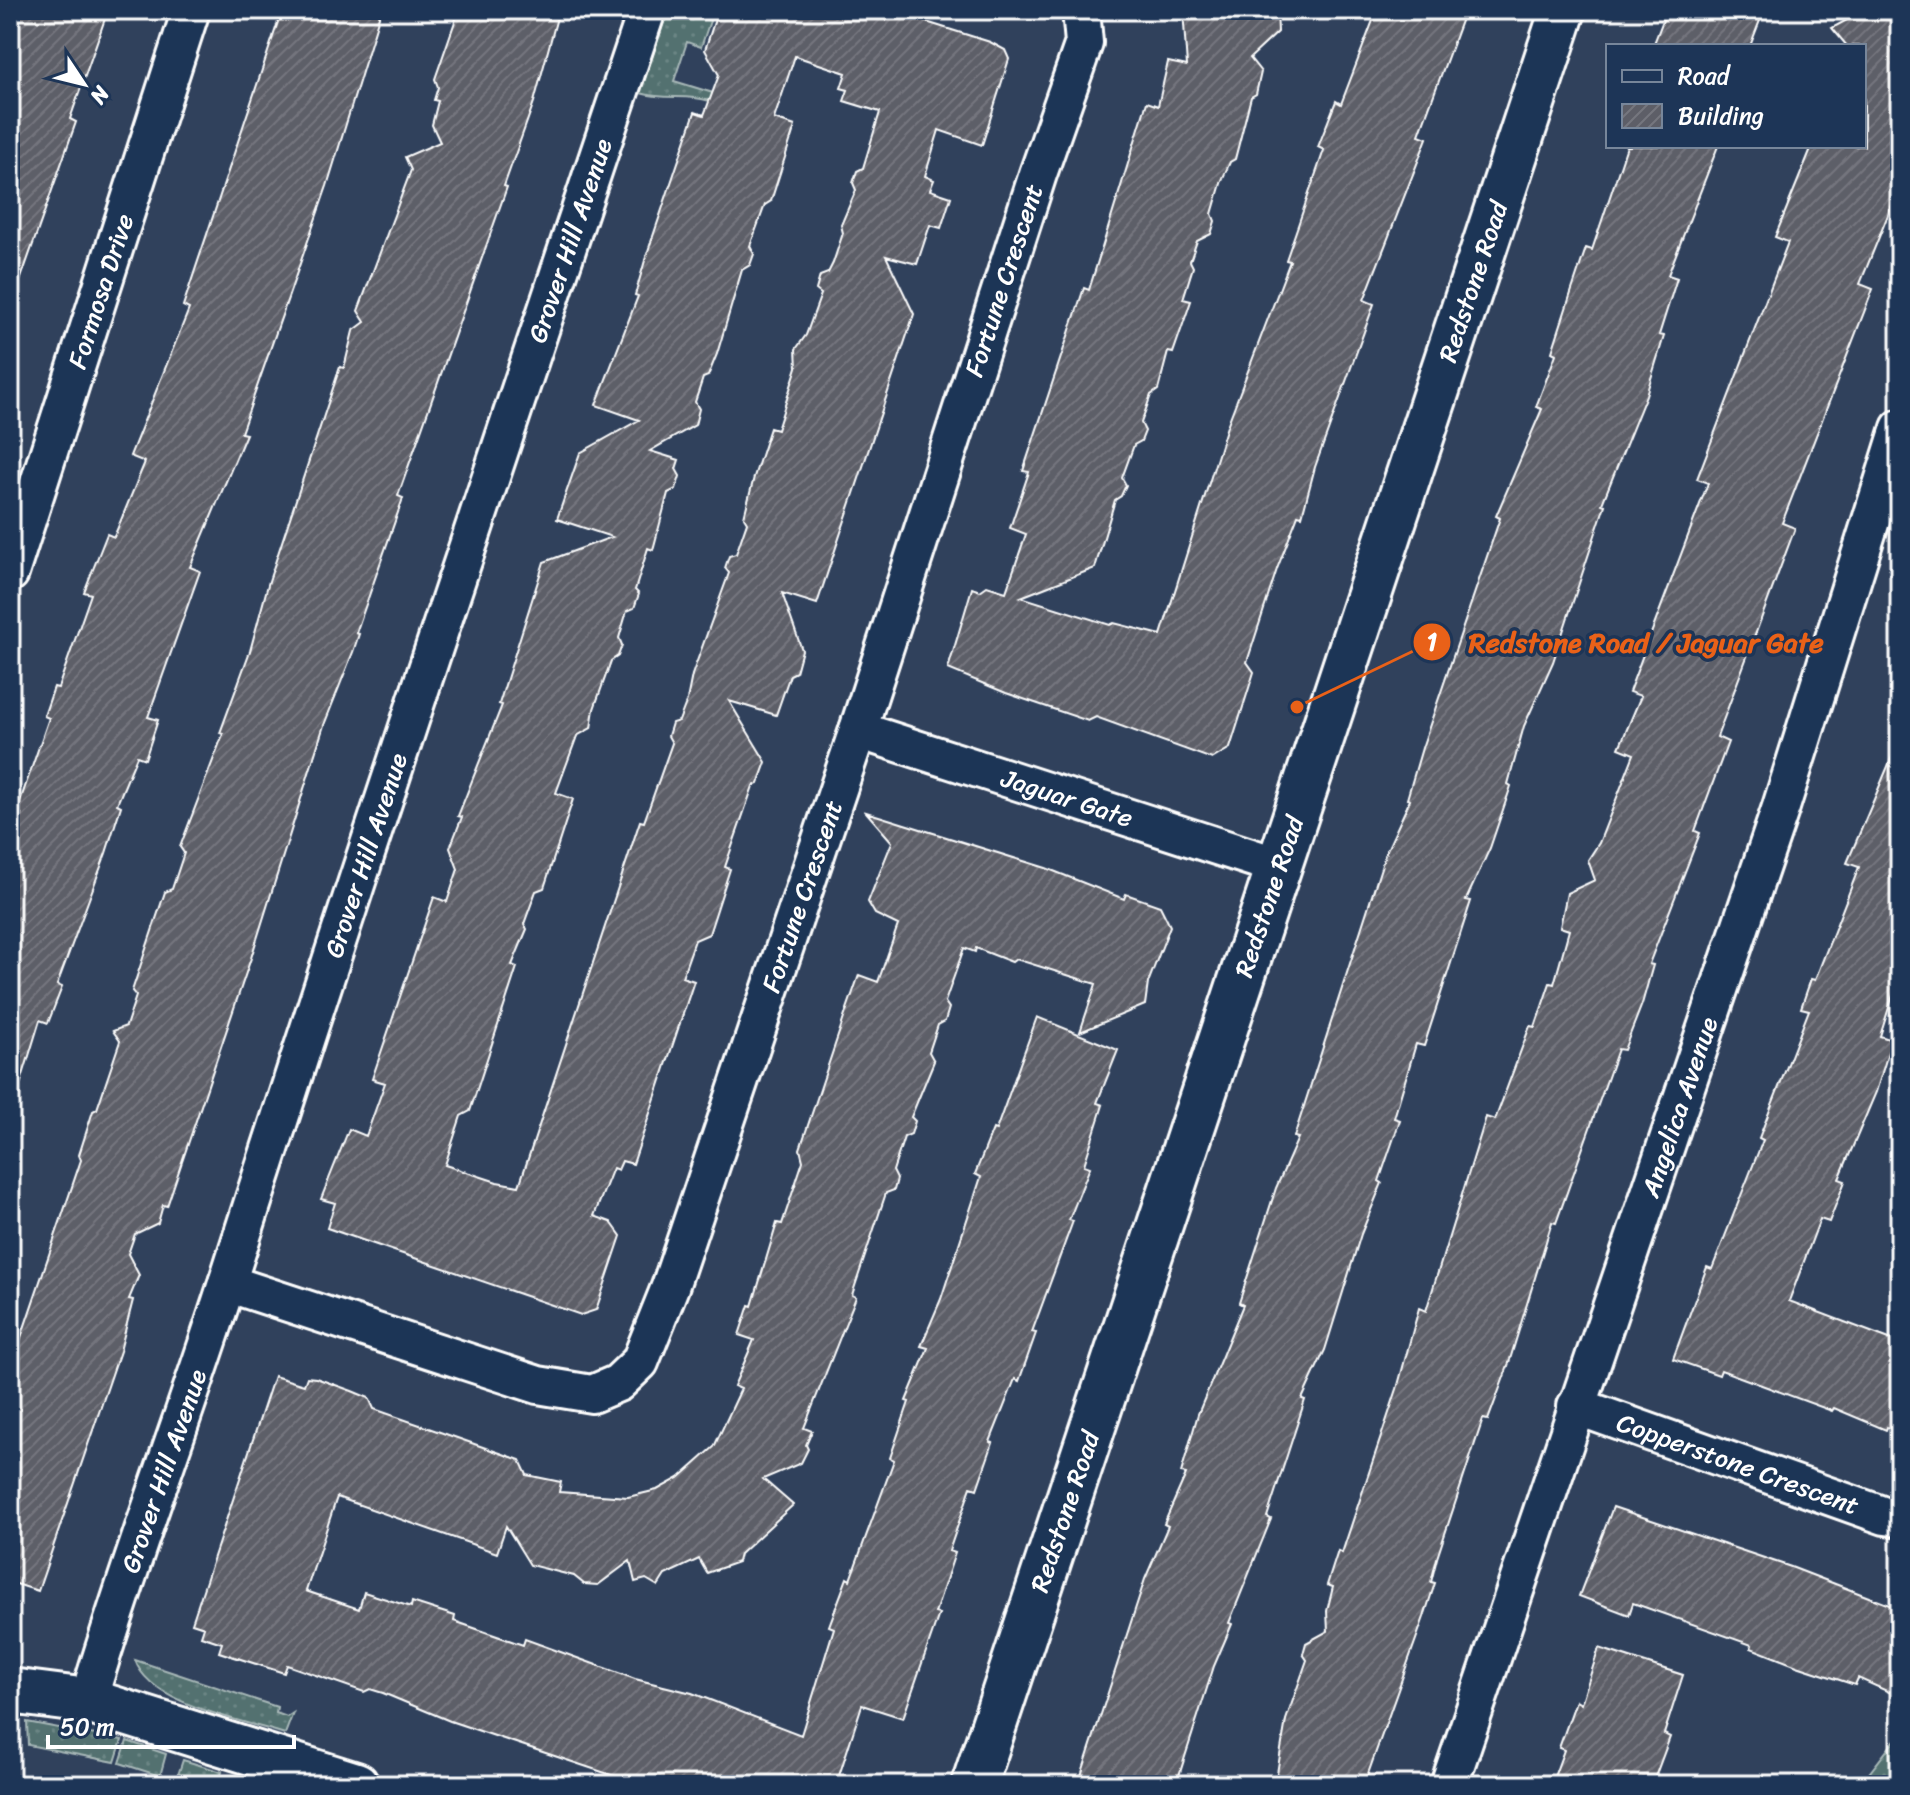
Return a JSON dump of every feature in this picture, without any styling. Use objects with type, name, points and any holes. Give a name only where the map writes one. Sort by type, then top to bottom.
[{"type":"street","name":"Formosa Drive","points":[[10,573],[191,10]]},
{"type":"street","name":"Grover Hill Avenue","points":[[88,1701],[107,1635],[227,1283],[328,964],[647,10]]},
{"type":"street","name":"Fortune Crescent","points":[[227,1283],[538,1385],[592,1394],[618,1383],[640,1362],[653,1336],[858,730],[1038,174],[1084,43],[1081,10]]},
{"type":"street","name":"Redstone Road","points":[[974,1785],[1563,10]]},
{"type":"street","name":"Angelica Avenue","points":[[1449,1785],[1781,807],[1900,428]]},
{"type":"street","name":"Jaguar Gate","points":[[858,730],[1278,866]]},
{"type":"street","name":"Copperstone Crescent","points":[[1576,1406],[1885,1516],[1900,1518]]},
{"type":"street","points":[[10,1691],[88,1701],[356,1785]]},
{"type":"green space","points":[[668,10],[710,10],[712,15],[701,47],[687,42],[674,81],[713,93],[710,101],[640,93]]},
{"type":"green space","points":[[135,1660],[277,1707],[276,1713],[287,1717],[293,1713],[285,1734],[200,1709],[178,1699],[144,1676]]},
{"type":"green space","points":[[27,1722],[122,1740],[115,1762],[28,1745]]},
{"type":"green space","points":[[1900,1734],[1900,1785],[1860,1785],[1895,1740]]},
{"type":"green space","points":[[127,1741],[166,1754],[160,1776],[120,1763]]},
{"type":"green space","points":[[183,1760],[222,1772],[218,1785],[176,1781]]},
{"type":"building","points":[[10,10],[108,10],[70,119],[76,122],[13,301]]},
{"type":"building","points":[[282,10],[381,10],[327,186],[241,433],[246,434],[190,567],[200,571],[148,717],[158,720],[145,759],[137,756],[117,804],[121,806],[106,853],[57,985],[62,987],[48,1023],[40,1020],[16,1098],[10,1097],[10,844],[21,814],[16,813],[49,718],[44,716],[54,687],[58,688],[91,594],[84,592],[107,534],[114,537],[145,462],[130,456],[189,309],[183,306]]},
{"type":"building","points":[[459,10],[559,10],[534,102],[504,186],[507,187],[398,496],[403,498],[356,633],[359,634],[324,725],[251,958],[167,1206],[163,1205],[158,1223],[135,1234],[128,1254],[139,1275],[129,1299],[133,1300],[120,1351],[38,1591],[10,1582],[10,1370],[81,1160],[79,1155],[93,1111],[97,1109],[120,1041],[113,1031],[126,1026],[136,996],[132,991],[165,892],[172,889],[184,853],[180,847],[223,734],[220,733],[250,651],[269,581],[340,367],[344,368],[353,331],[365,322],[358,311],[411,170],[405,157],[440,142],[432,125],[438,101],[434,100],[438,87],[435,79]]},
{"type":"building","points":[[718,10],[888,10],[990,42],[1005,50],[1009,59],[982,145],[939,130],[925,176],[934,180],[930,190],[951,197],[941,228],[930,225],[917,264],[886,256],[914,314],[817,604],[782,593],[802,650],[796,672],[790,675],[776,715],[729,701],[766,762],[758,784],[753,786],[725,867],[730,869],[709,934],[695,940],[682,977],[694,981],[633,1164],[622,1161],[618,1170],[613,1168],[594,1216],[611,1222],[621,1236],[596,1310],[581,1315],[327,1228],[335,1203],[321,1199],[349,1129],[366,1136],[385,1083],[372,1079],[434,897],[447,902],[458,869],[450,848],[462,817],[458,816],[502,705],[499,704],[544,562],[612,537],[557,519],[580,453],[639,420],[596,405],[638,296],[635,295],[646,257],[695,112],[704,115],[719,75],[705,50]],"holes":[[[795,56],[846,73],[841,88],[848,90],[844,101],[880,112],[863,168],[857,171],[853,183],[856,190],[841,225],[843,233],[833,263],[828,273],[820,276],[816,290],[821,294],[806,335],[796,349],[797,367],[777,430],[770,428],[754,477],[744,517],[747,522],[736,554],[729,556],[725,568],[729,573],[692,675],[687,700],[679,721],[672,723],[668,736],[672,743],[644,822],[640,821],[519,1186],[445,1165],[461,1116],[470,1111],[517,967],[512,965],[527,929],[524,924],[536,891],[544,888],[573,799],[556,793],[577,736],[591,728],[594,709],[611,661],[618,656],[622,645],[619,638],[627,611],[634,608],[639,594],[635,590],[648,548],[653,550],[668,493],[676,489],[680,476],[676,469],[679,460],[650,451],[695,425],[699,409],[695,402],[703,378],[708,376],[717,354],[742,270],[750,265],[754,254],[750,246],[765,205],[771,201],[795,126],[774,119]]]},
{"type":"building","points":[[1183,10],[1277,10],[1278,32],[1250,58],[1261,72],[1256,94],[1251,97],[1235,159],[1230,162],[1222,180],[1212,214],[1215,221],[1211,234],[1197,241],[1190,261],[1193,267],[1183,299],[1191,301],[1173,353],[1168,352],[1158,390],[1151,395],[1141,423],[1145,431],[1141,441],[1134,445],[1122,478],[1126,485],[1121,496],[1115,500],[1095,568],[1021,597],[1110,625],[1114,623],[1161,635],[1227,426],[1290,261],[1286,260],[1324,150],[1318,147],[1336,101],[1341,104],[1377,10],[1465,10],[1419,135],[1427,138],[1364,300],[1374,304],[1315,467],[1302,516],[1298,515],[1277,569],[1247,662],[1254,672],[1230,748],[1212,759],[1096,717],[1088,721],[948,669],[972,588],[980,591],[987,586],[1006,592],[1026,534],[1010,528],[1029,472],[1023,471],[1084,288],[1089,290],[1147,102],[1158,106],[1168,62],[1187,66]]},
{"type":"building","points":[[1667,10],[1764,10],[1751,44],[1654,44]]},
{"type":"building","points":[[1859,10],[1900,10],[1900,185],[1860,284],[1873,289],[1782,523],[1795,528],[1717,737],[1728,742],[1695,831],[1700,833],[1649,964],[1653,965],[1642,1004],[1624,1050],[1618,1049],[1556,1223],[1552,1222],[1508,1366],[1488,1420],[1483,1419],[1437,1558],[1431,1582],[1435,1583],[1424,1617],[1364,1785],[1275,1785],[1286,1720],[1307,1660],[1303,1654],[1306,1643],[1328,1631],[1327,1611],[1333,1587],[1327,1585],[1338,1551],[1342,1553],[1397,1389],[1419,1308],[1426,1311],[1486,1117],[1495,1120],[1530,1026],[1535,1027],[1550,983],[1554,984],[1569,930],[1560,927],[1567,893],[1595,880],[1588,860],[1599,843],[1634,754],[1619,748],[1641,696],[1629,692],[1708,483],[1697,479],[1788,242],[1775,237],[1811,148],[1866,148],[1866,44],[1845,44],[1832,28],[1858,14]]},
{"type":"building","points":[[1626,148],[1717,148],[1668,275],[1677,278],[1659,335],[1664,336],[1646,395],[1602,504],[1605,505],[1553,662],[1524,726],[1508,784],[1511,786],[1490,848],[1466,900],[1471,901],[1424,1046],[1416,1044],[1394,1118],[1400,1120],[1379,1181],[1382,1183],[1361,1234],[1325,1350],[1302,1399],[1305,1400],[1267,1517],[1271,1519],[1229,1623],[1232,1624],[1214,1666],[1176,1785],[1078,1785],[1145,1579],[1168,1526],[1164,1524],[1186,1474],[1181,1473],[1198,1414],[1243,1305],[1239,1303],[1276,1188],[1298,1138],[1294,1137],[1386,852],[1410,800],[1407,799],[1422,748],[1500,518],[1496,516],[1542,409],[1536,407],[1556,354],[1552,352],[1586,248],[1592,250]]},
{"type":"building","points":[[1900,738],[1900,973],[1880,1036],[1892,1040],[1876,1092],[1839,1179],[1845,1181],[1829,1222],[1820,1219],[1789,1301],[1900,1343],[1900,1432],[1887,1427],[1886,1430],[1834,1408],[1832,1411],[1721,1370],[1719,1375],[1673,1359],[1707,1267],[1712,1269],[1763,1140],[1759,1138],[1809,1010],[1801,1008],[1811,979],[1815,980],[1859,867],[1847,863]]},
{"type":"building","points":[[866,812],[1046,868],[1124,899],[1126,894],[1160,906],[1170,926],[1148,983],[1145,1005],[1080,1032],[1096,984],[1016,959],[1012,962],[976,948],[975,952],[964,948],[945,1002],[949,1008],[945,1021],[938,1025],[929,1052],[934,1061],[911,1117],[915,1121],[911,1134],[904,1137],[893,1171],[897,1179],[894,1190],[886,1193],[852,1295],[856,1297],[804,1428],[812,1431],[806,1445],[808,1449],[801,1463],[763,1479],[793,1505],[740,1554],[738,1562],[707,1573],[699,1559],[665,1575],[658,1586],[646,1579],[635,1582],[630,1561],[598,1585],[584,1584],[574,1576],[530,1565],[506,1526],[497,1553],[337,1497],[306,1591],[359,1609],[364,1592],[411,1607],[412,1602],[455,1616],[454,1621],[523,1645],[525,1639],[635,1679],[692,1693],[801,1735],[834,1628],[829,1626],[847,1578],[850,1580],[894,1460],[890,1458],[909,1402],[906,1401],[928,1348],[921,1346],[941,1299],[981,1177],[975,1174],[993,1129],[996,1130],[1037,1017],[1118,1050],[1097,1103],[1103,1105],[1084,1165],[1090,1167],[1069,1220],[1073,1221],[1032,1332],[1036,1333],[1019,1381],[1015,1379],[990,1442],[993,1443],[977,1489],[971,1487],[949,1551],[955,1553],[935,1613],[939,1614],[903,1718],[862,1705],[836,1785],[641,1785],[450,1721],[383,1693],[370,1689],[364,1692],[287,1665],[284,1673],[219,1652],[222,1643],[201,1636],[204,1627],[192,1623],[274,1376],[304,1385],[307,1377],[316,1378],[352,1391],[369,1398],[374,1409],[520,1460],[527,1475],[561,1482],[559,1492],[628,1497],[657,1490],[679,1478],[714,1447],[741,1389],[734,1386],[754,1340],[739,1335],[749,1305],[752,1306],[777,1223],[782,1224],[803,1161],[800,1149],[859,975],[878,982],[898,925],[875,914],[868,902],[892,842]]},
{"type":"building","points":[[1613,1507],[1791,1567],[1900,1609],[1900,1697],[1858,1678],[1855,1685],[1797,1666],[1751,1648],[1752,1645],[1633,1603],[1629,1615],[1579,1596]]},
{"type":"building","points":[[1599,1648],[1683,1675],[1664,1734],[1670,1737],[1652,1785],[1551,1785],[1564,1750],[1559,1748],[1576,1701],[1581,1704]]},
{"type":"place","name":"Redstone Road / Jaguar Gate","points":[[1297,707]]}]
